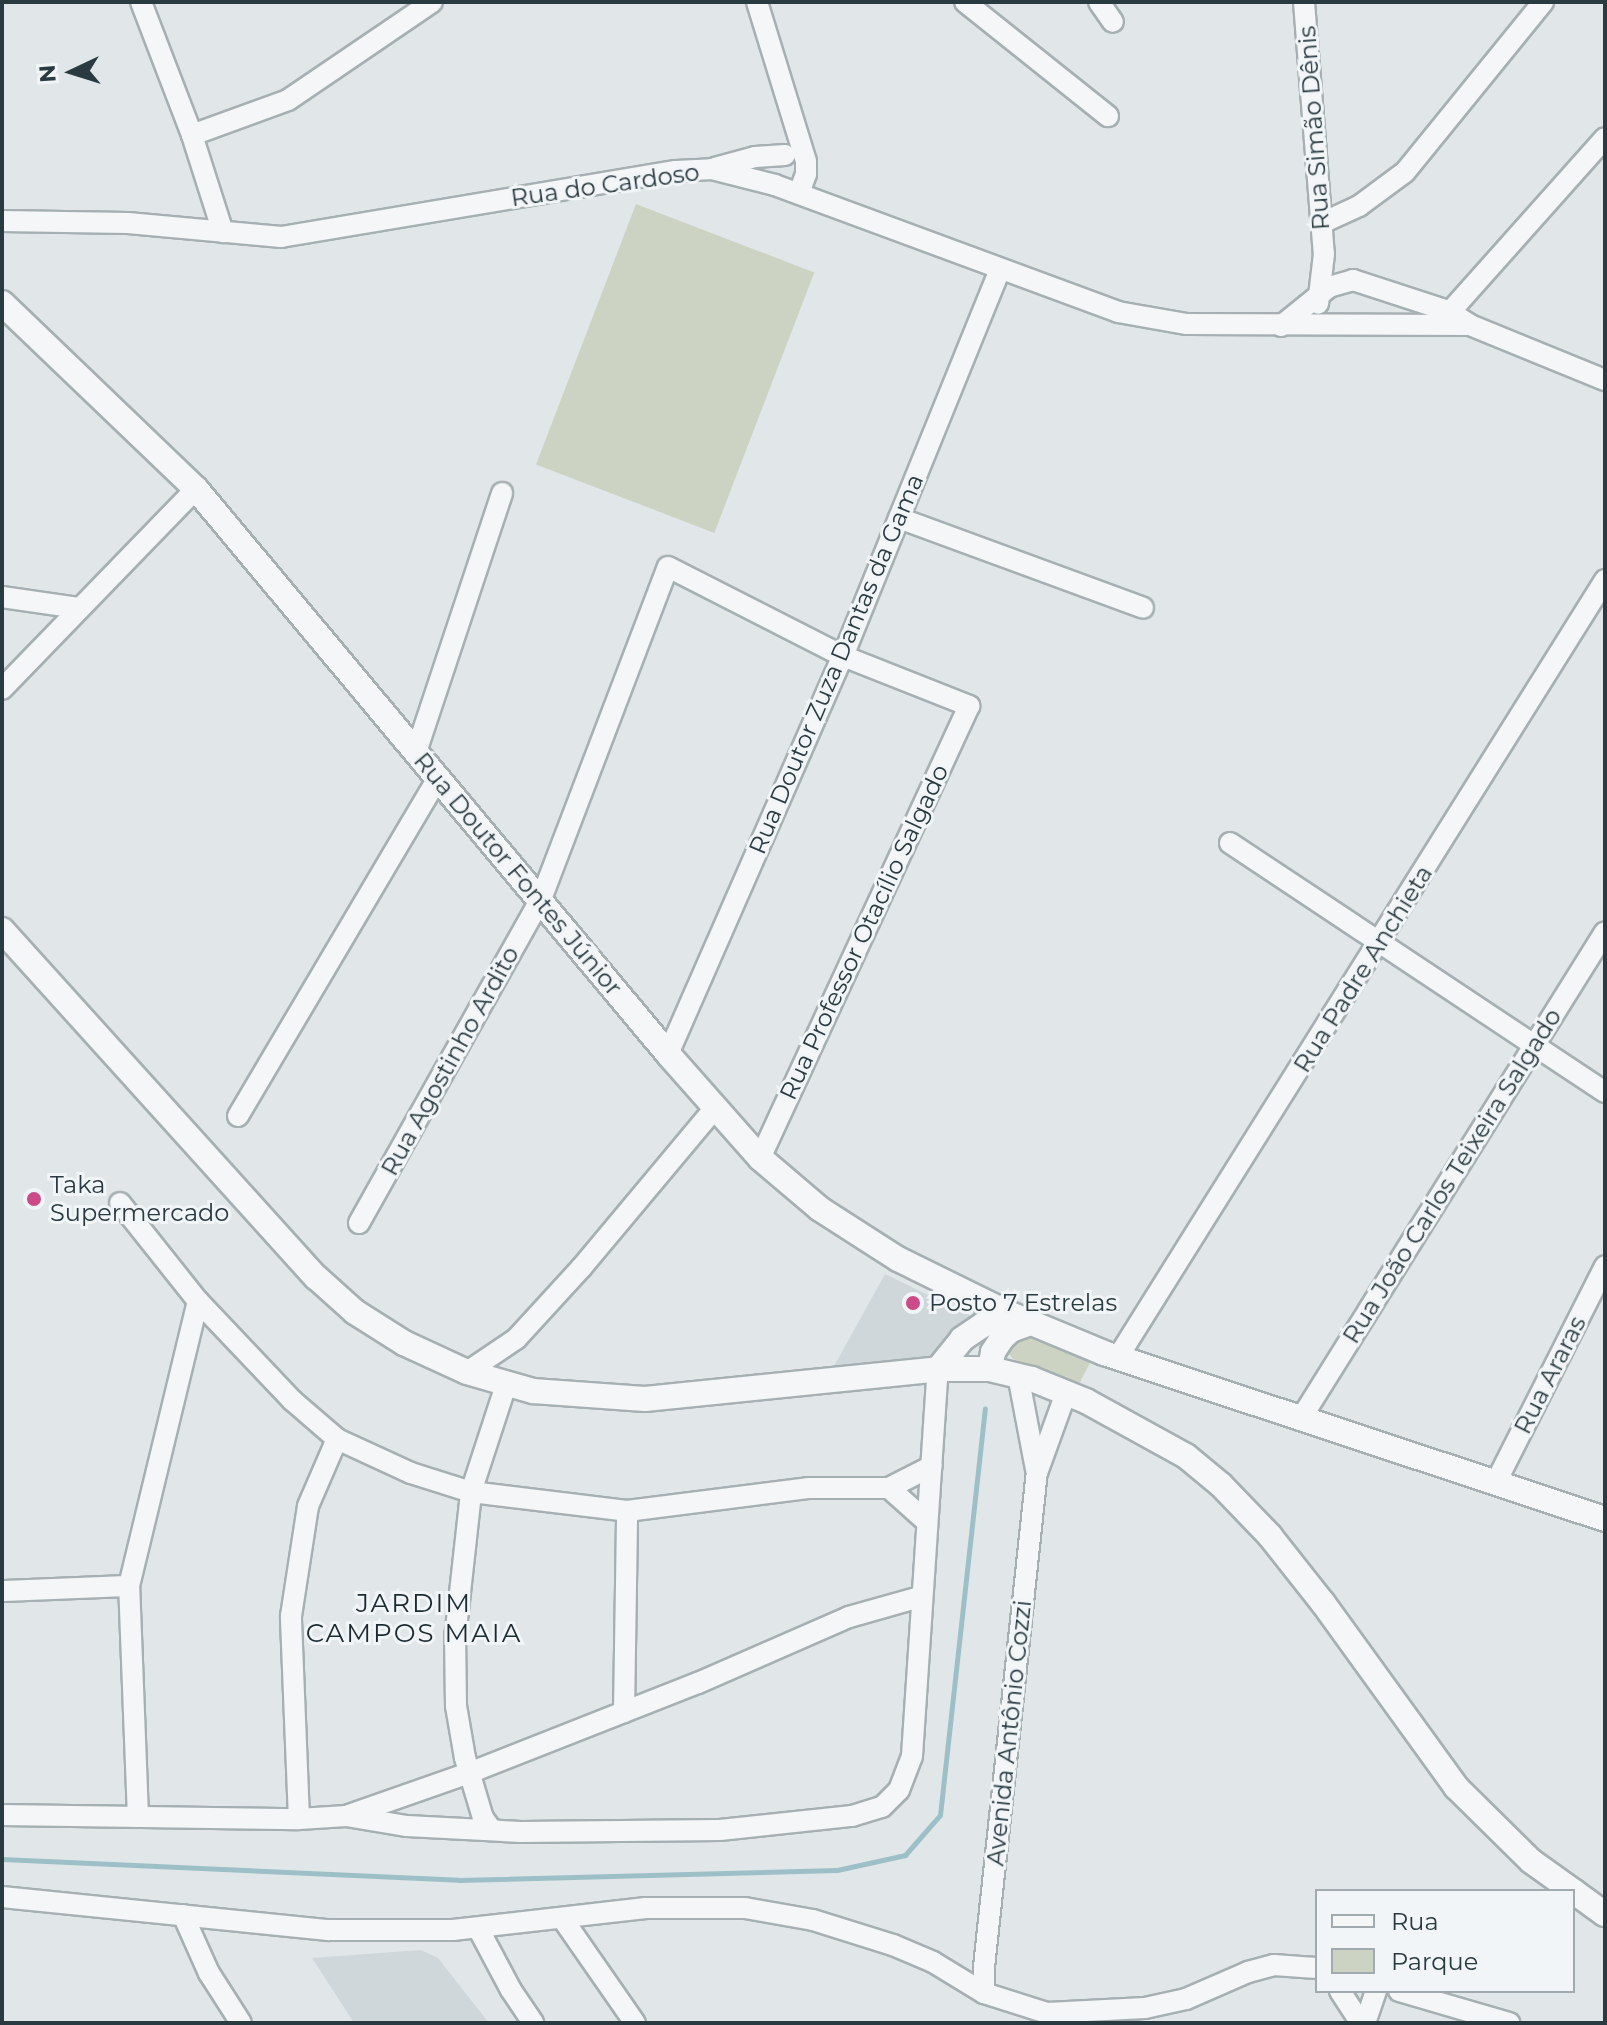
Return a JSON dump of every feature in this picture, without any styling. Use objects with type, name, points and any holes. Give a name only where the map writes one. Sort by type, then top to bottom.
[{"type":"street","points":[[141,2],[192,135],[223,232]]},
{"type":"street","points":[[192,135],[288,100],[432,2]]},
{"type":"street","points":[[757,2],[797,155],[806,174],[799,193]]},
{"type":"street","points":[[965,2],[1108,116]]},
{"type":"street","points":[[1099,2],[1113,22]]},
{"type":"street","name":"Rua Simão Dênis","points":[[1304,2],[1324,254],[1317,297]]},
{"type":"street","points":[[1322,223],[1359,206],[1405,172],[1543,2]]},
{"type":"street","points":[[1281,326],[1329,287],[1353,280],[1400,295],[1443,318],[1605,138]]},
{"type":"street","points":[[712,169],[755,157],[797,155]]},
{"type":"street","points":[[775,185],[778,164],[797,155]]},
{"type":"street","points":[[797,155],[835,208]]},
{"type":"street","name":"Rua do Cardoso","points":[[2,221],[128,223],[281,237],[676,171],[712,169],[799,193],[999,271],[1118,312],[1187,324],[1281,326],[1391,326],[1443,318],[1470,325],[1605,380]]},
{"type":"street","name":"Rua Simão Dênis","points":[[1324,254],[1353,280]]},
{"type":"street","name":"Rua Doutor Zuza Dantas da Gama","points":[[668,1054],[843,656],[999,271]]},
{"type":"street","points":[[1391,326],[1399,311],[1400,295]]},
{"type":"street","points":[[1317,297],[1328,326]]},
{"type":"street","name":"Rua Doutor Fontes Júnior","points":[[2,303],[196,489],[668,1054],[760,1158],[820,1209],[898,1259],[1022,1318],[1111,1355],[1605,1519]]},
{"type":"street","points":[[2,689],[196,489]]},
{"type":"street","points":[[416,752],[502,493]]},
{"type":"street","points":[[899,518],[1143,608]]},
{"type":"street","name":"Rua Agostinho Ardito","points":[[359,1223],[541,899],[668,567],[843,656]]},
{"type":"street","name":"Rua Padre Anchieta","points":[[1111,1355],[1378,945],[1605,580]]},
{"type":"street","points":[[2,597],[78,608]]},
{"type":"street","name":"Rua Professor Otacílio Salgado","points":[[760,1158],[969,706],[843,656]]},
{"type":"street","points":[[238,1116],[438,778]]},
{"type":"street","points":[[1230,843],[1378,945],[1605,1092]]},
{"type":"street","points":[[2,930],[316,1277],[355,1312],[404,1343],[467,1372],[506,1385],[582,1396],[645,1399],[938,1369],[990,1369],[1018,1375],[1076,1397],[1186,1456],[1221,1485],[1270,1536],[1323,1603],[1456,1787],[1531,1861],[1570,1889]]},
{"type":"street","name":"Rua João Carlos Teixeira Salgado","points":[[1300,1420],[1605,932]]},
{"type":"street","points":[[467,1372],[516,1339],[582,1267],[715,1108]]},
{"type":"street","points":[[120,1203],[198,1301],[293,1401],[337,1439],[411,1473],[471,1492],[627,1511],[808,1488],[889,1488],[932,1466]]},
{"type":"street","name":"Rua Araras","points":[[1495,1484],[1605,1266]]},
{"type":"street","points":[[138,1817],[129,1586],[198,1301]]},
{"type":"street","points":[[2,1815],[299,1819],[346,1816],[407,1826],[521,1832],[720,1830],[852,1816],[882,1807],[899,1790],[912,1756],[920,1597],[938,1369],[962,1339],[983,1325],[1022,1318]]},
{"type":"street","points":[[990,1369],[993,1352],[1022,1318]]},
{"type":"street","name":"Avenida Antônio Cozzi","points":[[984,1993],[1037,1473],[1018,1375]]},
{"type":"street","points":[[491,1829],[483,1818],[469,1773],[456,1706],[455,1638],[471,1492],[506,1385]]},
{"type":"street","name":"Avenida Antônio Cozzi","points":[[1037,1473],[1076,1397]]},
{"type":"street","points":[[299,1819],[291,1616],[308,1506],[337,1439]]},
{"type":"street","points":[[889,1488],[927,1522]]},
{"type":"street","points":[[624,1712],[627,1511]]},
{"type":"street","points":[[2,1591],[129,1586]]},
{"type":"street","points":[[346,1816],[469,1773],[624,1712],[849,1617],[920,1597]]},
{"type":"street","points":[[1575,1892],[1605,1914]]},
{"type":"street","points":[[2,1897],[328,1930],[478,1928],[709,1906],[813,1920],[933,1962],[984,1993],[1046,2018],[1145,2008],[1186,1999],[1248,1972],[1274,1965],[1315,1968]]},
{"type":"street","points":[[183,1915],[209,1973],[241,2023]]},
{"type":"street","points":[[562,1918],[635,2023]]},
{"type":"street","points":[[478,1928],[511,1990],[533,2023]]},
{"type":"street","points":[[1341,1993],[1363,2023]]},
{"type":"street","points":[[1363,2023],[1375,1993]]},
{"type":"street","points":[[1406,1993],[1509,2023]]},
{"type":"street","points":[[1004,2001],[1014,2023]]},
{"type":"shaded area","points":[[885,1274],[975,1318],[942,1342],[927,1359],[833,1368]]},
{"type":"shaded area","points":[[421,1950],[438,1958],[489,2023],[354,2023],[312,1958]]},
{"type":"green space","points":[[636,204],[814,272],[714,533],[536,464]]},
{"type":"green space","points":[[1028,1333],[1093,1357],[1079,1384],[1013,1359],[1007,1345]]},
{"type":"waterway","points":[[2,1859],[459,1880],[837,1870],[905,1855],[940,1815],[985,1408]]},
{"type":"place","name":"Taka Supermercado","points":[[34,1199]]},
{"type":"place","name":"Posto 7 Estrelas","points":[[913,1303]]},
{"type":"district","name":"JARDIM CAMPOS MAIA","points":[[414,1619]]}]
